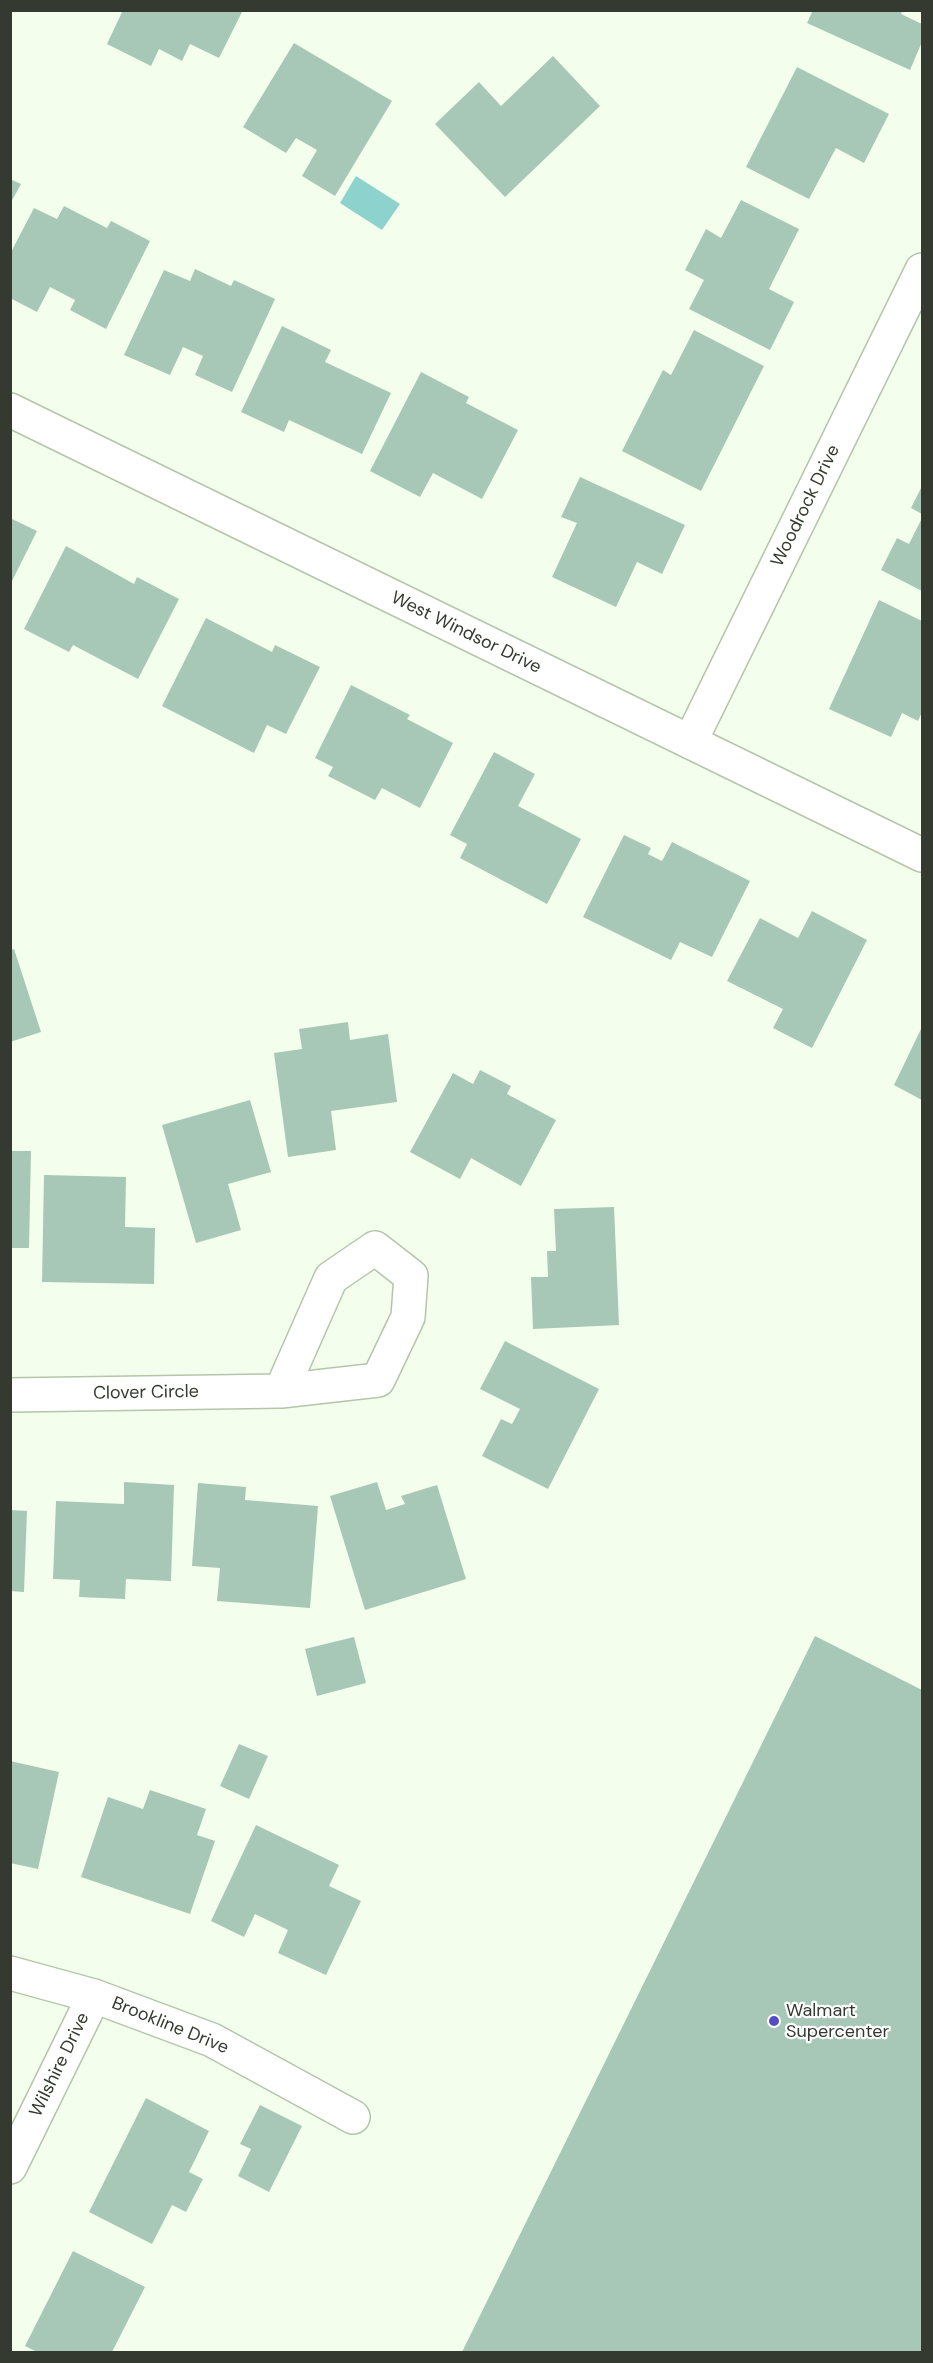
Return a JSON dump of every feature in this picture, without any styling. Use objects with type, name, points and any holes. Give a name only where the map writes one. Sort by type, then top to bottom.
[{"type":"street","name":"Woodrock Drive","points":[[690,742],[922,270]]},
{"type":"street","name":"West Windsor Drive","points":[[10,410],[922,855]]},
{"type":"street","name":"Clover Circle","points":[[10,1395],[281,1391],[378,1380],[408,1317],[411,1276],[375,1248],[331,1278],[281,1391]]},
{"type":"street","name":"Brookline Drive","points":[[10,1973],[94,1996],[212,2040],[353,2117]]},
{"type":"street","name":"Wilshire Drive","points":[[10,2166],[94,1996]]},
{"type":"water","points":[[356,176],[400,204],[382,230],[340,203]]},
{"type":"building","points":[[123,10],[243,10],[219,58],[190,44],[182,61],[159,49],[151,66],[107,44]]},
{"type":"building","points":[[813,10],[903,10],[901,14],[922,24],[922,42],[910,70],[807,23]]},
{"type":"building","points":[[294,43],[392,101],[335,196],[302,176],[317,150],[296,138],[286,153],[243,127]]},
{"type":"building","points":[[553,56],[600,106],[505,197],[435,124],[479,82],[501,106]]},
{"type":"building","points":[[797,67],[889,114],[864,163],[836,148],[809,199],[746,167]]},
{"type":"building","points":[[10,179],[21,184],[10,204]]},
{"type":"building","points":[[741,200],[799,229],[769,289],[794,302],[770,350],[689,309],[704,280],[685,270],[706,229],[721,238]]},
{"type":"building","points":[[64,206],[107,228],[111,221],[150,241],[106,329],[70,310],[75,300],[50,287],[37,312],[10,298],[10,254],[34,208],[57,219]]},
{"type":"building","points":[[195,269],[231,286],[234,280],[275,299],[232,392],[195,375],[203,356],[183,347],[170,375],[124,355],[164,270],[190,281]]},
{"type":"building","points":[[282,326],[331,350],[325,362],[391,393],[362,454],[289,420],[284,432],[241,412]]},
{"type":"building","points":[[694,330],[764,366],[701,491],[622,451],[663,370],[671,375]]},
{"type":"building","points":[[421,372],[469,397],[466,403],[518,430],[482,499],[433,473],[420,497],[370,471]]},
{"type":"building","points":[[580,477],[685,525],[662,574],[637,562],[616,607],[552,577],[577,523],[561,517]]},
{"type":"building","points":[[922,486],[922,514],[911,508]]},
{"type":"building","points":[[10,518],[37,531],[10,585]]},
{"type":"building","points":[[922,518],[922,591],[881,570],[897,538],[909,544]]},
{"type":"building","points":[[66,546],[134,584],[137,577],[179,599],[138,679],[73,645],[69,652],[24,629]]},
{"type":"building","points":[[879,600],[922,621],[922,712],[918,721],[902,713],[891,737],[829,709]]},
{"type":"building","points":[[206,618],[272,652],[275,645],[320,667],[286,734],[267,725],[254,753],[162,706]]},
{"type":"building","points":[[351,685],[410,715],[407,719],[453,743],[420,808],[382,788],[375,800],[328,776],[333,767],[315,758]]},
{"type":"building","points":[[494,752],[535,774],[518,806],[581,839],[547,904],[460,858],[467,844],[450,835]]},
{"type":"building","points":[[624,835],[651,848],[648,854],[662,861],[672,842],[750,881],[712,957],[680,942],[671,960],[583,917]]},
{"type":"building","points":[[812,911],[867,940],[812,1048],[773,1028],[783,1009],[727,981],[760,918],[798,938]]},
{"type":"building","points":[[14,949],[41,1032],[10,1042],[10,950]]},
{"type":"building","points":[[348,1022],[350,1040],[388,1034],[397,1102],[331,1111],[336,1150],[288,1157],[274,1053],[302,1049],[299,1029]]},
{"type":"building","points":[[922,1027],[922,1100],[894,1085]]},
{"type":"building","points":[[480,1070],[511,1086],[507,1094],[556,1120],[521,1186],[471,1158],[460,1179],[410,1152],[453,1073],[473,1084]]},
{"type":"building","points":[[250,1100],[271,1172],[228,1184],[241,1230],[196,1243],[162,1125]]},
{"type":"building","points":[[10,1151],[31,1151],[29,1248],[10,1248]]},
{"type":"building","points":[[44,1175],[126,1177],[125,1227],[155,1228],[154,1284],[42,1282]]},
{"type":"building","points":[[614,1207],[619,1325],[533,1329],[531,1277],[548,1277],[547,1251],[556,1251],[554,1209]]},
{"type":"building","points":[[505,1341],[599,1389],[548,1489],[482,1456],[501,1419],[512,1424],[520,1409],[480,1389]]},
{"type":"building","points":[[124,1482],[174,1485],[171,1581],[126,1579],[125,1599],[79,1597],[80,1580],[53,1579],[56,1501],[124,1504]]},
{"type":"building","points":[[377,1482],[386,1510],[405,1504],[401,1496],[437,1485],[466,1579],[365,1610],[330,1496]]},
{"type":"building","points":[[198,1483],[246,1487],[245,1500],[318,1506],[310,1608],[217,1601],[220,1568],[192,1566]]},
{"type":"building","points":[[10,1510],[27,1511],[24,1592],[10,1591]]},
{"type":"building","name":"Walmart Supercenter","points":[[815,1636],[922,1690],[922,2352],[462,2352]]},
{"type":"building","points":[[354,1637],[366,1683],[317,1696],[305,1649]]},
{"type":"building","points":[[239,1744],[268,1756],[249,1799],[220,1786]]},
{"type":"building","points":[[10,1761],[59,1772],[38,1869],[10,1863]]},
{"type":"building","points":[[150,1790],[206,1809],[197,1835],[215,1841],[190,1914],[81,1877],[108,1797],[143,1809]]},
{"type":"building","points":[[256,1825],[339,1865],[329,1886],[361,1901],[326,1975],[278,1953],[288,1930],[255,1914],[244,1937],[211,1921]]},
{"type":"building","points":[[146,2098],[209,2131],[189,2172],[203,2179],[186,2212],[172,2205],[152,2244],[89,2212]]},
{"type":"building","points":[[260,2105],[302,2126],[269,2192],[238,2176],[251,2149],[240,2144]]},
{"type":"building","points":[[73,2251],[145,2287],[112,2352],[37,2352],[25,2346]]},
{"type":"place","name":"Walmart Supercenter","points":[[774,2021]]}]
